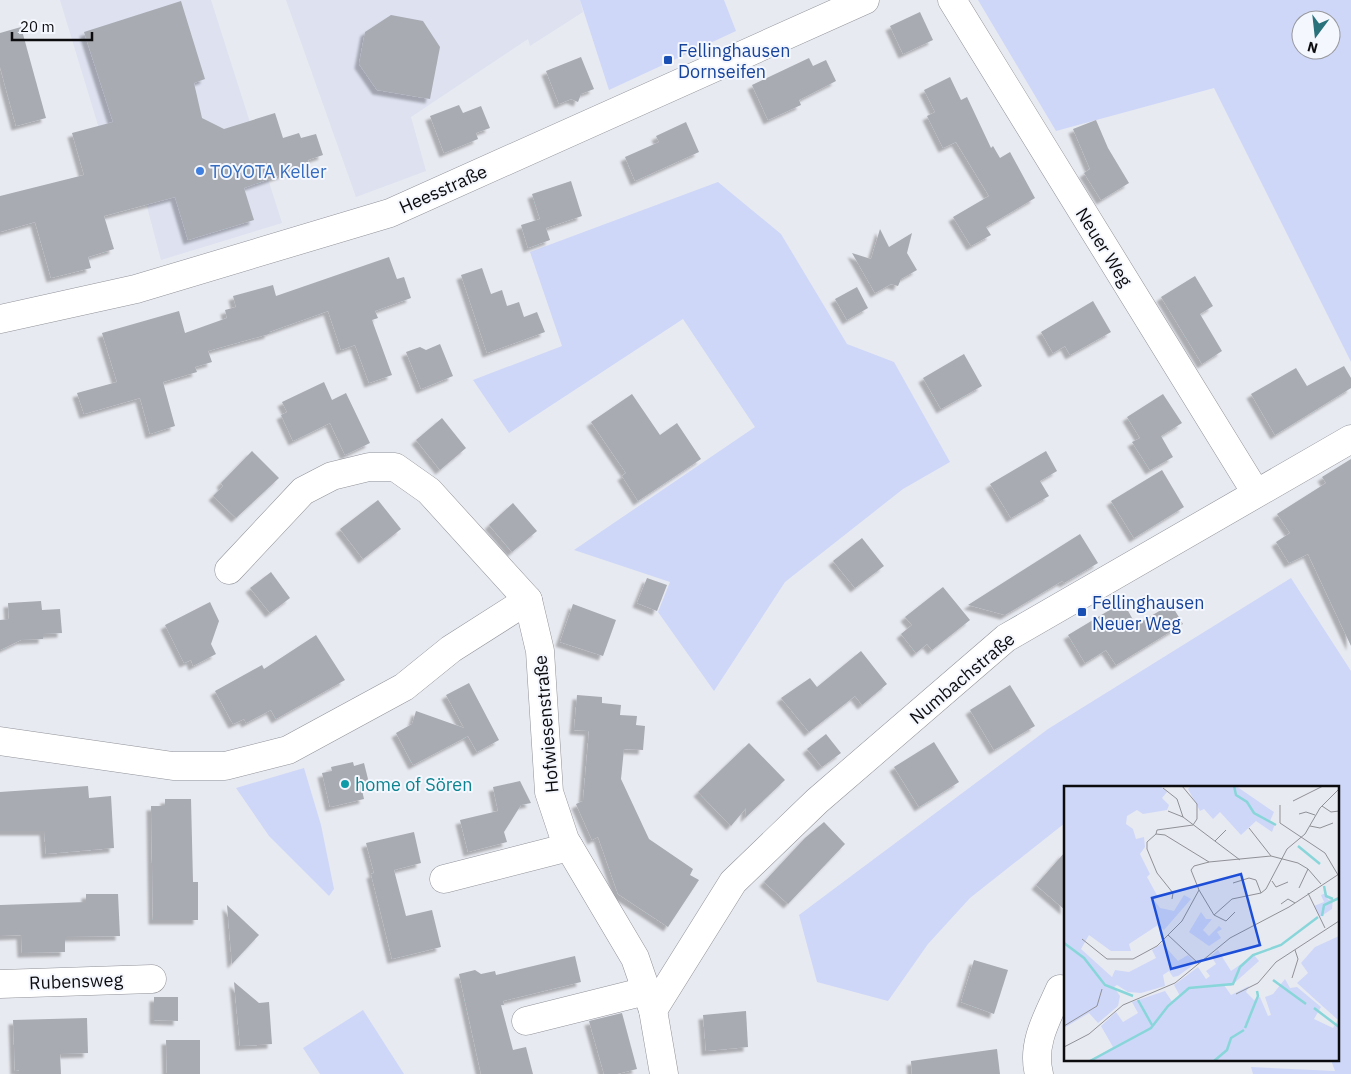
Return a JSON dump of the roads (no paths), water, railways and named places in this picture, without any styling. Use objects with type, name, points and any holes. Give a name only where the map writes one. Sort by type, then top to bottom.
[{"type":"street","name":"Heesstraße","points":[[0,319],[136,288],[390,213],[865,0]]},
{"type":"street","name":"Neuer Weg","points":[[952,0],[1256,493]]},
{"type":"street","name":"Numbachstraße","points":[[650,1001],[733,882],[817,801],[999,644],[1256,493],[1351,440]]},
{"type":"street","points":[[0,741],[173,766],[225,766],[288,750],[404,686],[451,649],[528,600],[429,491],[395,467],[369,467],[332,476],[303,491],[229,570]]},
{"type":"street","name":"Hofwiesenstraße","points":[[528,600],[540,651],[550,792],[569,847],[635,958],[650,1001],[664,1074]]},
{"type":"street","points":[[444,879],[569,847]]},
{"type":"street","name":"Rubensweg","points":[[0,984],[152,979]]},
{"type":"street","points":[[1039,1074],[1036,1063],[1041,1031],[1060,989]]},
{"type":"street","points":[[526,1021],[650,1001]]},
{"type":"place","name":"Fellinghausen Dornseifen","points":[[668,60]]},
{"type":"place","name":"TOYOTA Keller","points":[[200,171]]},
{"type":"place","name":"Fellinghausen Neuer Weg","points":[[1082,612]]},
{"type":"place","name":"home of Sören","points":[[345,784]]}]
